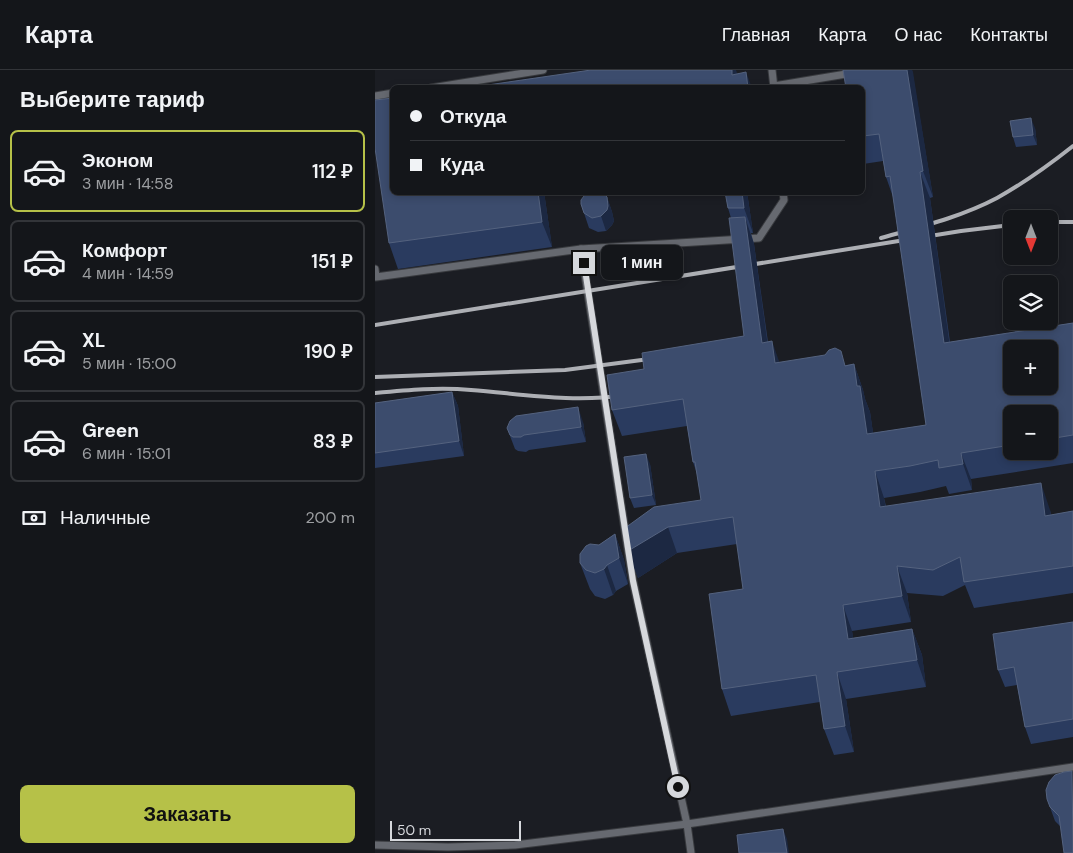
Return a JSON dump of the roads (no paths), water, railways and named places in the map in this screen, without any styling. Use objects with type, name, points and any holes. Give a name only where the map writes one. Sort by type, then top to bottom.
[{"type":"lane","points":[[450,85],[543,70]]},
{"type":"lane","points":[[772,70],[774,85]]},
{"type":"lane","points":[[785,85],[864,71]]},
{"type":"lane","points":[[375,96],[390,94]]},
{"type":"lane","points":[[375,269],[376,277],[581,250],[759,238],[784,200],[783,195]]},
{"type":"lane","points":[[581,250],[633,581],[687,824],[691,853]]},
{"type":"lane","points":[[375,845],[448,847],[515,845],[687,824],[1073,767]]},
{"type":"railway","points":[[881,238],[940,221],[983,205],[1027,180],[1073,146]]},
{"type":"railway","points":[[1058,222],[1073,222]]},
{"type":"railway","points":[[375,325],[961,231],[1003,226]]},
{"type":"railway","points":[[375,377],[565,370],[657,358]]},
{"type":"railway","points":[[375,393],[447,389],[567,398],[625,395]]}]
